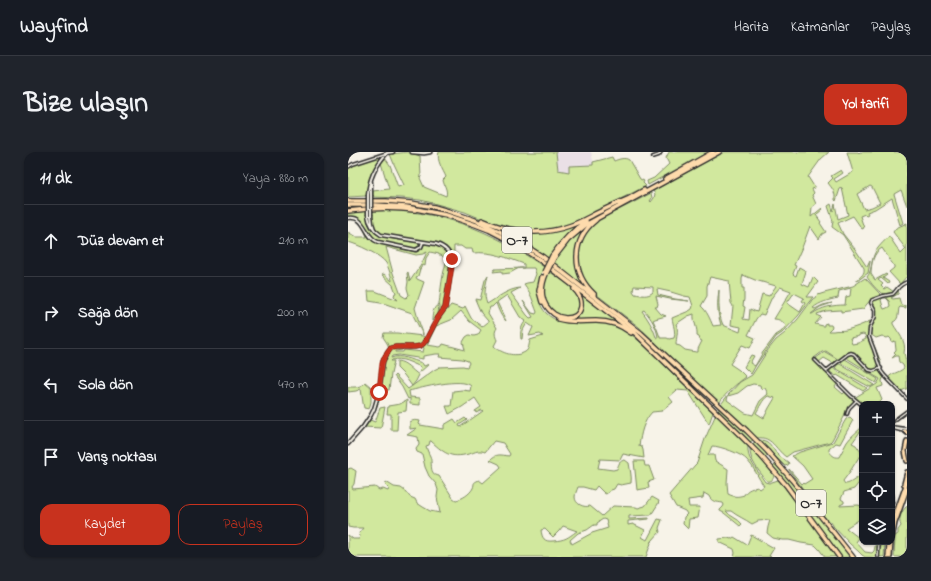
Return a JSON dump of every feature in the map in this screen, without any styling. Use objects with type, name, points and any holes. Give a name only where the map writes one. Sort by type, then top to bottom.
[{"type":"highway","points":[[641,333],[630,321],[593,294],[582,279],[579,273],[577,253],[584,233],[598,219],[714,152]]},
{"type":"highway","points":[[655,349],[625,328],[616,324],[598,321],[567,322],[558,319],[545,308],[541,302],[540,285],[553,257],[566,239],[579,226],[601,212],[631,199],[719,152]]},
{"type":"highway","points":[[411,203],[428,203],[508,229],[537,232],[552,231],[568,226],[631,199]]},
{"type":"highway","name":"O-7","points":[[348,201],[386,201],[411,203],[434,207],[462,215],[490,226],[543,257],[641,333],[761,456],[786,485],[839,557]]},
{"type":"highway","name":"O-7","points":[[348,205],[406,206],[438,212],[476,225],[512,242],[540,260],[655,349],[747,431],[767,451],[792,480],[853,557]]},
{"type":"highway","name":"O-7","points":[[348,211],[387,208],[438,212]]},
{"type":"highway","points":[[512,242],[566,282],[577,292],[581,299],[581,305],[580,310],[574,316],[561,318],[548,308],[544,302],[542,293],[542,284],[545,273]]},
{"type":"highway","points":[[907,441],[907,461]]},
{"type":"highway","points":[[902,494],[907,472]]},
{"type":"highway","points":[[895,515],[907,482]]},
{"type":"highway","points":[[895,523],[907,489]]},
{"type":"highway","points":[[889,557],[890,545]]},
{"type":"main road","points":[[412,152],[430,152]]},
{"type":"street","points":[[348,166],[386,153],[394,152]]},
{"type":"street","points":[[653,157],[662,152]]},
{"type":"street","points":[[348,444],[369,419],[374,409],[379,392],[383,361],[388,352],[391,348],[415,347],[423,344],[445,308],[452,264],[451,257],[442,246],[383,236],[376,232],[370,215],[371,179],[386,153]]},
{"type":"street","points":[[348,218],[360,220],[374,241],[416,250],[421,248],[422,242]]},
{"type":"street","points":[[907,282],[898,286],[893,294],[871,301],[875,317],[870,327],[869,337],[884,375],[907,399]]},
{"type":"street","points":[[826,371],[851,353],[854,354],[870,371],[880,368]]},
{"type":"street","points":[[815,360],[859,404]]},
{"type":"street","points":[[847,414],[849,408],[856,401]]},
{"type":"street","points":[[895,420],[907,411]]},
{"type":"street","points":[[895,428],[906,431]]},
{"type":"street","points":[[878,557],[879,545]]},
{"type":"shaded area","points":[[556,152],[591,152],[594,165],[570,166],[570,172],[558,170]]},
{"type":"green space","points":[[408,152],[420,156],[420,178],[424,187],[446,196],[443,180],[446,177],[439,162],[439,152],[556,152],[558,170],[569,172],[569,166],[593,165],[593,162],[612,157],[614,161],[626,159],[629,160],[646,186],[571,224],[547,230],[516,230],[489,222],[465,212],[420,200],[373,197],[373,191],[389,189],[381,163],[385,158],[390,165],[398,187],[404,185],[390,154]]},
{"type":"green space","points":[[669,152],[708,152],[648,185],[647,181],[654,178],[669,164],[666,158]]},
{"type":"green space","points":[[724,152],[829,152],[821,159],[808,177],[815,188],[812,189],[814,193],[812,195],[816,204],[812,207],[811,217],[822,208],[823,209],[816,215],[826,232],[822,234],[819,239],[810,226],[794,265],[796,266],[793,274],[796,276],[799,267],[806,271],[802,284],[809,287],[813,277],[818,282],[807,297],[813,297],[798,316],[782,333],[776,337],[751,374],[744,367],[751,355],[754,356],[750,363],[755,366],[763,352],[776,335],[786,326],[781,321],[774,319],[791,291],[780,287],[772,297],[764,315],[760,314],[756,319],[748,335],[755,338],[750,348],[742,345],[730,364],[746,377],[731,389],[719,403],[639,327],[592,291],[582,274],[579,265],[580,246],[583,238],[596,222],[651,193],[651,202],[655,194],[653,191]],"holes":[[[743,275],[776,286],[769,296],[762,294],[757,312],[750,309],[749,320],[743,319],[745,307],[743,306],[744,288],[742,288]],[[710,277],[729,281],[731,303],[733,306],[731,325],[741,327],[740,332],[723,325],[721,321],[719,290],[718,308],[721,325],[713,326],[707,313],[701,306],[707,296],[707,286]],[[634,286],[653,287],[653,292],[647,295],[635,294],[633,291]],[[657,289],[690,297],[693,306],[689,311],[672,318],[675,331],[674,338],[660,338],[653,320],[666,316],[661,314],[655,307],[657,307],[658,304],[656,296],[670,299],[689,301],[658,295]],[[794,293],[804,298],[802,301],[805,303],[800,312],[787,303]],[[644,310],[649,316],[658,338],[656,337],[652,326],[642,311]],[[694,314],[697,336],[702,341],[698,352],[685,350],[676,345],[676,324]]]},
{"type":"green space","points":[[847,152],[907,152],[907,206],[901,190],[894,194],[903,223],[900,225],[892,198],[875,209],[867,212],[868,214],[860,216],[864,228],[862,229],[853,216],[838,223],[843,234],[867,267],[870,261],[868,273],[857,281],[863,273],[864,268],[843,235],[832,227],[833,221],[828,206],[831,204],[833,211],[835,204],[838,219],[848,215],[842,188],[840,189],[836,201],[835,195],[828,183],[833,178],[831,176],[841,170],[843,173],[834,179],[836,182],[853,172]],"holes":[[[870,186],[872,187],[880,203],[864,209],[857,194]]]},
{"type":"green space","points":[[379,157],[380,160],[371,174],[367,196],[348,197],[348,168]]},
{"type":"green space","points":[[373,210],[420,213],[442,218],[484,232],[504,242],[544,267],[538,285],[538,297],[542,308],[546,313],[553,318],[569,323],[605,323],[627,332],[641,342],[713,412],[709,424],[688,391],[677,390],[669,397],[673,402],[662,411],[652,412],[644,424],[639,446],[642,447],[644,458],[623,454],[620,460],[600,459],[598,468],[613,470],[617,469],[622,461],[625,460],[629,463],[631,483],[621,485],[617,484],[614,489],[606,494],[597,486],[594,490],[578,487],[575,496],[576,502],[583,506],[590,506],[602,516],[613,506],[638,508],[645,506],[652,497],[659,501],[651,515],[629,516],[629,519],[649,518],[628,521],[628,525],[633,524],[645,530],[642,537],[647,540],[658,519],[662,520],[659,528],[660,532],[650,542],[651,543],[646,557],[348,557],[348,535],[353,539],[359,539],[359,533],[363,528],[348,527],[348,469],[351,468],[356,471],[354,484],[352,487],[353,489],[375,487],[379,490],[383,489],[388,491],[389,489],[385,485],[386,482],[394,487],[401,488],[423,507],[430,511],[440,513],[436,484],[429,476],[422,454],[417,452],[416,449],[419,445],[418,437],[407,435],[417,428],[410,429],[410,422],[420,421],[420,425],[444,429],[444,425],[454,419],[457,423],[465,418],[467,420],[459,425],[460,427],[483,411],[482,410],[476,413],[475,411],[481,407],[475,398],[449,414],[446,406],[451,406],[453,391],[470,391],[471,386],[459,383],[441,384],[409,391],[410,397],[420,398],[420,405],[410,404],[410,398],[408,399],[394,376],[395,375],[408,389],[439,367],[467,367],[469,363],[468,361],[462,359],[439,357],[440,354],[423,356],[423,359],[399,355],[392,356],[391,358],[403,357],[410,359],[422,363],[424,366],[429,364],[419,373],[421,367],[403,360],[392,360],[391,361],[394,361],[389,390],[382,390],[382,394],[376,408],[381,392],[382,371],[389,353],[393,349],[399,348],[417,347],[426,343],[439,317],[445,309],[453,264],[452,279],[446,311],[451,305],[463,309],[465,306],[471,318],[482,327],[488,322],[481,313],[475,299],[480,300],[485,280],[488,275],[485,293],[487,304],[507,292],[520,288],[511,293],[527,315],[530,318],[533,317],[523,301],[532,313],[536,314],[537,312],[532,298],[524,284],[533,282],[536,274],[534,268],[524,268],[524,264],[512,259],[486,253],[473,253],[472,249],[465,249],[461,246],[454,246],[453,263],[449,252],[441,244],[388,236],[379,232],[374,227]],"holes":[[[507,295],[520,317],[526,321],[521,329],[521,339],[523,330],[527,323],[533,327],[529,336],[540,334],[543,336],[530,340],[529,347],[525,352],[513,355],[504,353],[494,346],[497,340],[495,334],[497,328],[488,313],[490,307],[496,303],[501,315],[506,321],[497,302]],[[461,311],[469,321],[481,330],[478,335],[469,335],[466,337],[463,342],[465,350],[443,344],[440,347],[427,345],[436,326],[451,320]],[[423,347],[423,352],[404,350],[403,352],[395,351],[402,350],[403,348],[410,349]],[[431,441],[441,450],[454,456],[465,455],[478,451],[485,452],[494,441],[503,443],[510,454],[509,456],[494,456],[490,460],[499,464],[501,467],[483,483],[479,480],[475,482],[470,492],[456,500],[453,498],[439,476],[433,473],[431,459],[426,446],[429,445]],[[603,519],[606,520],[608,528],[592,533],[572,544],[570,540],[578,533],[597,525],[597,523]],[[563,526],[577,531],[568,537],[557,541],[547,541],[544,539],[541,530],[545,529],[553,537]]]},
{"type":"green space","points":[[367,211],[367,218],[371,228],[377,234],[387,238],[419,243],[420,247],[417,249],[376,240],[370,235],[358,218],[348,217],[348,213]]},
{"type":"green space","points":[[584,221],[549,258],[500,229],[524,233],[549,233]]},
{"type":"green space","points":[[592,222],[578,246],[579,275],[587,289],[554,262],[571,240]]},
{"type":"green space","points":[[907,223],[907,276],[900,284],[889,272],[894,268],[894,266],[882,248],[876,253],[873,259],[875,252],[889,236],[901,254],[906,249],[893,232],[896,228]]},
{"type":"green space","points":[[364,229],[369,238],[374,242],[415,252],[420,250],[425,244],[443,248],[448,254],[451,264],[444,308],[439,315],[442,282],[447,260],[439,254],[430,252],[426,258],[425,266],[423,265],[418,276],[416,277],[424,282],[415,308],[423,335],[412,313],[386,304],[369,301],[368,291],[375,291],[398,300],[394,296],[396,293],[393,285],[382,275],[384,274],[392,281],[386,263],[374,253],[363,247],[348,242],[348,232],[356,237],[367,237]],"holes":[[[386,247],[416,255],[427,252],[421,265],[410,281],[408,272],[407,273],[407,288],[409,295],[406,298],[401,295]]]},
{"type":"green space","points":[[519,268],[510,273],[502,274],[502,271],[493,272],[495,269]]},
{"type":"green space","points":[[871,268],[871,274],[875,280],[886,274],[887,275],[883,278],[889,282],[888,284],[881,278],[878,280],[883,284],[881,286],[884,289],[887,287],[894,292],[886,294],[875,288],[867,277]]},
{"type":"green space","points":[[549,271],[568,285],[577,294],[580,303],[579,309],[574,314],[567,316],[559,315],[552,311],[546,303],[543,287]]},
{"type":"green space","points":[[865,278],[881,295],[871,299],[863,309],[841,312],[841,310],[826,311],[817,314],[821,317],[815,324],[824,326],[824,324],[827,323],[827,325],[831,325],[832,327],[828,331],[833,331],[849,329],[870,321],[870,339],[879,368],[870,370],[853,352],[848,353],[839,360],[826,351],[814,358],[814,361],[837,384],[835,387],[843,394],[845,392],[855,401],[846,410],[832,440],[830,442],[793,452],[786,457],[770,441],[757,438],[730,412],[728,416],[753,440],[750,442],[727,419],[725,423],[748,446],[749,456],[765,482],[769,483],[778,480],[836,557],[825,557],[815,545],[773,538],[767,533],[770,520],[758,521],[752,524],[731,511],[726,511],[742,524],[740,526],[720,511],[724,505],[723,503],[713,501],[704,493],[703,498],[688,500],[689,507],[700,507],[698,518],[689,519],[688,529],[683,524],[684,517],[687,514],[685,511],[676,507],[669,495],[697,463],[705,439],[719,407],[728,395],[740,382],[752,375],[776,340],[798,319],[812,300],[818,295],[853,286]],"holes":[[[851,288],[850,296],[846,297],[845,305],[828,307],[811,314],[820,307],[832,303],[823,305],[815,309],[813,308],[828,300],[838,298],[839,291]],[[865,335],[866,339],[852,344],[850,338]],[[753,384],[760,385],[761,389],[765,388],[768,394],[760,401],[753,415],[745,413],[727,400],[728,396],[738,393],[747,386]],[[768,396],[775,398],[764,418],[756,413]],[[712,446],[741,455],[754,469],[764,486],[760,489],[758,487],[750,489],[744,495],[740,496],[728,494],[728,469],[715,461],[714,455],[708,455]]]},
{"type":"green space","points":[[903,284],[902,287],[899,288],[898,294],[891,298],[899,298],[901,305],[906,306],[906,308],[899,308],[897,318],[893,324],[902,337],[905,349],[907,389],[901,391],[888,378],[904,368],[899,362],[898,356],[892,358],[896,354],[894,352],[896,350],[895,341],[892,342],[889,337],[887,338],[882,336],[876,338],[870,334],[871,325],[876,316],[876,310],[872,300],[885,296],[893,296],[897,289]],"holes":[[[886,298],[889,301],[890,306],[884,309],[881,300]]]},
{"type":"green space","points":[[579,293],[621,325],[614,322],[567,320],[575,317],[580,308],[582,300]]},
{"type":"green space","points":[[438,305],[438,314],[436,319],[434,318],[432,321],[433,312]]},
{"type":"green space","points":[[384,333],[397,333],[425,337],[428,335],[426,340],[420,345],[401,345],[389,349],[383,337]]},
{"type":"green space","points":[[870,336],[880,360],[880,365]]},
{"type":"green space","points":[[825,352],[837,359],[833,363],[824,358],[819,362],[816,358]]},
{"type":"green space","points":[[852,353],[871,372],[880,369],[887,379],[885,377],[883,378],[883,386],[877,388],[882,400],[881,401],[859,402],[854,398],[877,384],[880,379],[845,357]]},
{"type":"green space","points":[[845,359],[878,379],[876,383],[841,363]]},
{"type":"green space","points":[[397,361],[406,365],[419,375],[412,386],[397,368]]},
{"type":"green space","points":[[838,364],[874,385],[870,387],[835,368]]},
{"type":"green space","points":[[833,368],[867,388],[863,391],[837,375],[836,376],[830,372]]},
{"type":"green space","points":[[365,382],[371,387],[371,402],[369,409],[364,408],[361,389],[348,392],[348,387],[359,386]]},
{"type":"green space","points":[[407,400],[406,411],[398,412],[397,430],[391,430],[391,414],[387,414],[388,406],[400,404]]},
{"type":"green space","points":[[385,407],[381,428],[364,427],[370,420],[375,422],[380,408]]},
{"type":"green space","points":[[850,417],[853,420],[840,444],[836,443],[829,449],[829,451],[834,456],[839,457],[846,444],[859,430],[859,433],[852,443],[859,449],[859,457],[843,481],[845,484],[859,478],[859,483],[854,489],[844,492],[841,499],[844,503],[840,506],[859,505],[859,519],[846,528],[859,538],[856,542],[865,552],[872,553],[875,545],[878,545],[877,557],[865,557],[850,544],[814,504],[789,470],[802,484],[812,479],[803,466],[792,456],[800,452],[833,442],[846,419]]},
{"type":"green space","points":[[759,440],[766,441],[778,455],[789,463],[788,465],[785,466]]},
{"type":"green space","points":[[755,442],[768,455],[764,458],[752,444]]},
{"type":"green space","points":[[750,448],[774,476],[771,481],[766,480],[755,465],[751,457]]},
{"type":"green space","points":[[634,461],[644,461],[645,466],[649,466],[654,480],[648,482],[649,488],[637,490]]},
{"type":"green space","points":[[776,464],[851,557],[842,557],[773,467]]},
{"type":"green space","points":[[907,506],[907,557],[894,557],[895,536],[898,534],[898,530],[901,526],[900,521],[903,511]]},
{"type":"green space","points":[[751,535],[774,548],[769,556],[771,557],[734,557],[734,549],[719,542],[719,539],[731,539],[734,537],[747,545]]},
{"type":"green space","points":[[880,545],[885,545],[884,557],[879,557]]},
{"type":"route","points":[[379,392],[382,364],[391,348],[403,346],[415,347],[423,344],[444,309],[452,259]]}]
